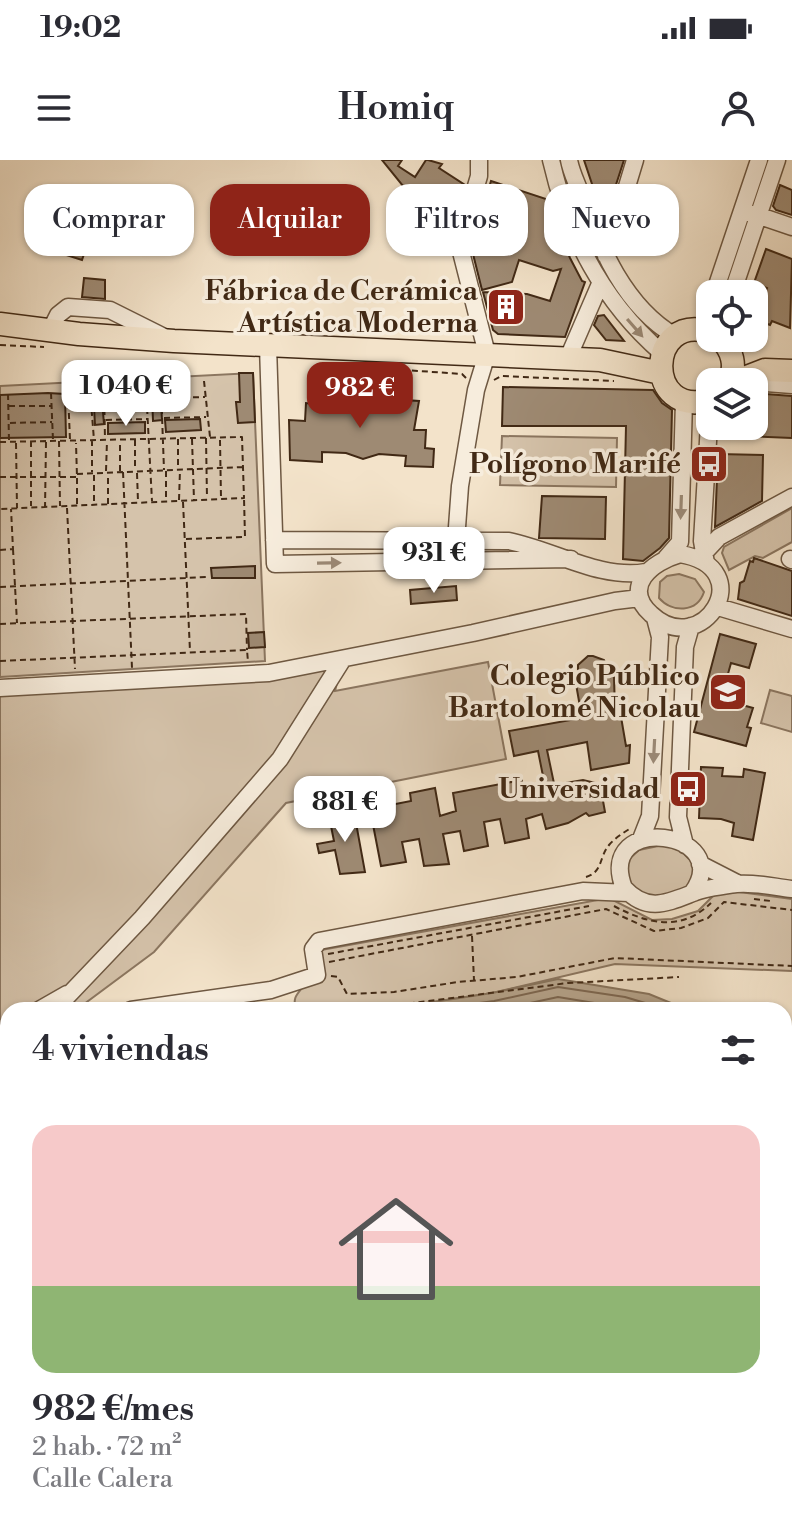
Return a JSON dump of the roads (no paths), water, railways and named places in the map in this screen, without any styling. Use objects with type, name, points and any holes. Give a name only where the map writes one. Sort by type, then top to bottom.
[{"type":"main road","points":[[0,324],[48,339],[122,328],[174,341],[268,346],[600,360],[635,353],[665,354]]},
{"type":"main road","points":[[696,335],[683,332],[665,354],[666,387],[684,401],[696,402]]},
{"type":"main road","points":[[731,352],[746,368]]},
{"type":"main road","points":[[768,376],[792,371]]},
{"type":"street","points":[[456,541],[460,486],[476,390],[487,354],[459,244],[479,176],[479,160]]},
{"type":"street","points":[[551,160],[569,219],[600,284],[640,334],[665,354]]},
{"type":"street","points":[[569,160],[577,184]]},
{"type":"street","points":[[627,184],[635,160]]},
{"type":"street","points":[[735,280],[759,160]]},
{"type":"street","points":[[720,280],[777,160]]},
{"type":"street","points":[[750,212],[792,227]]},
{"type":"street","points":[[606,256],[620,282],[650,319],[665,354]]},
{"type":"street","points":[[568,358],[600,284]]},
{"type":"street","points":[[48,339],[58,315],[68,307],[110,310],[122,328]]},
{"type":"street","points":[[68,307],[71,321],[79,334]]},
{"type":"street","points":[[268,346],[275,564],[571,559]]},
{"type":"street","points":[[768,380],[792,385]]},
{"type":"street","points":[[629,893],[621,880],[624,856],[650,816],[660,637],[655,618],[640,598],[639,584],[646,572],[676,549],[680,542],[684,401]]},
{"type":"street","points":[[655,618],[672,626],[691,626],[706,620],[718,607],[720,589],[705,558],[709,440]]},
{"type":"street","points":[[705,558],[719,537],[792,497]]},
{"type":"street","points":[[274,540],[509,541],[617,574],[646,572]]},
{"type":"street","points":[[665,558],[680,554],[705,558]]},
{"type":"street","points":[[0,688],[249,676],[640,598]]},
{"type":"street","points":[[718,607],[792,629]]},
{"type":"street","points":[[685,845],[678,817],[685,647],[691,626]]},
{"type":"street","points":[[62,1002],[142,918],[280,759],[343,659]]},
{"type":"street","points":[[640,832],[662,836],[685,845],[694,853],[700,864],[699,883],[692,893]]},
{"type":"street","points":[[700,864],[739,884]]},
{"type":"street","points":[[583,891],[621,868]]},
{"type":"street","points":[[187,1002],[271,990],[317,959],[583,891],[629,893],[655,904],[739,884],[792,889]]},
{"type":"street","points":[[53,1002],[72,991]]},
{"type":"water","points":[[558,979],[649,994],[668,1002],[433,1002]]},
{"type":"place","name":"Fábrica de Cerámica Artística Moderna","points":[[506,307]]},
{"type":"place","name":"Polígono Marifé","points":[[709,464]]},
{"type":"place","name":"Colegio Público Bartolomé Nicolau","points":[[728,692]]},
{"type":"place","name":"Universidad","points":[[688,789]]}]
